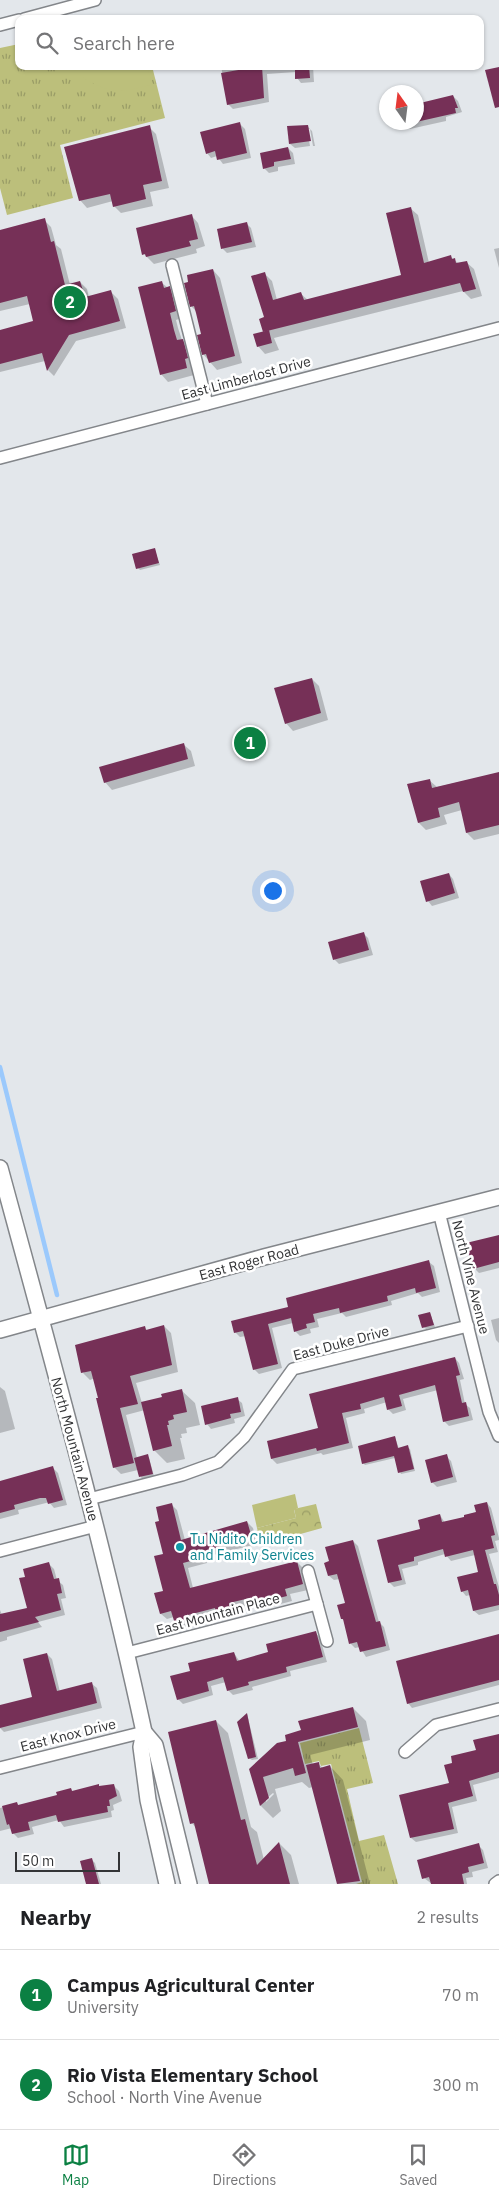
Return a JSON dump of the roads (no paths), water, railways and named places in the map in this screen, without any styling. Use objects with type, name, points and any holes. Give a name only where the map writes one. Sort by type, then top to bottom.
[{"type":"street","points":[[46,0],[50,12]]},
{"type":"street","points":[[39,15],[95,0]]},
{"type":"street","points":[[0,25],[15,21]]},
{"type":"street","points":[[172,265],[207,404]]},
{"type":"street","name":"East Limberlost Drive","points":[[0,458],[499,328]]},
{"type":"street","name":"North Mountain Avenue","points":[[0,1168],[89,1499],[127,1653],[144,1732],[141,1747],[148,1800],[167,1884]]},
{"type":"street","name":"East Roger Road","points":[[0,1330],[499,1197]]},
{"type":"street","name":"North Vine Avenue","points":[[439,1212],[489,1412],[499,1436]]},
{"type":"street","name":"East Duke Drive","points":[[89,1499],[182,1475],[218,1462],[244,1437],[293,1369],[468,1326]]},
{"type":"street","points":[[0,1551],[96,1526]]},
{"type":"street","points":[[308,1571],[327,1641]]},
{"type":"street","name":"East Mountain Place","points":[[127,1653],[317,1604]]},
{"type":"street","points":[[405,1752],[436,1724],[499,1709]]},
{"type":"street","name":"North Mountain Avenue","points":[[144,1732],[155,1745],[189,1884]]},
{"type":"street","name":"East Knox Drive","points":[[0,1768],[144,1732]]},
{"type":"street","points":[[495,1884],[499,1881]]},
{"type":"waterway","points":[[0,1067],[57,1295]]},
{"type":"place","name":"Rio Vista Elementary School","points":[[70,302]]},
{"type":"place","name":"Campus Agricultural Center","points":[[250,743]]},
{"type":"place","name":"Tu Nidito Children and Family Services","points":[[180,1547]]}]
